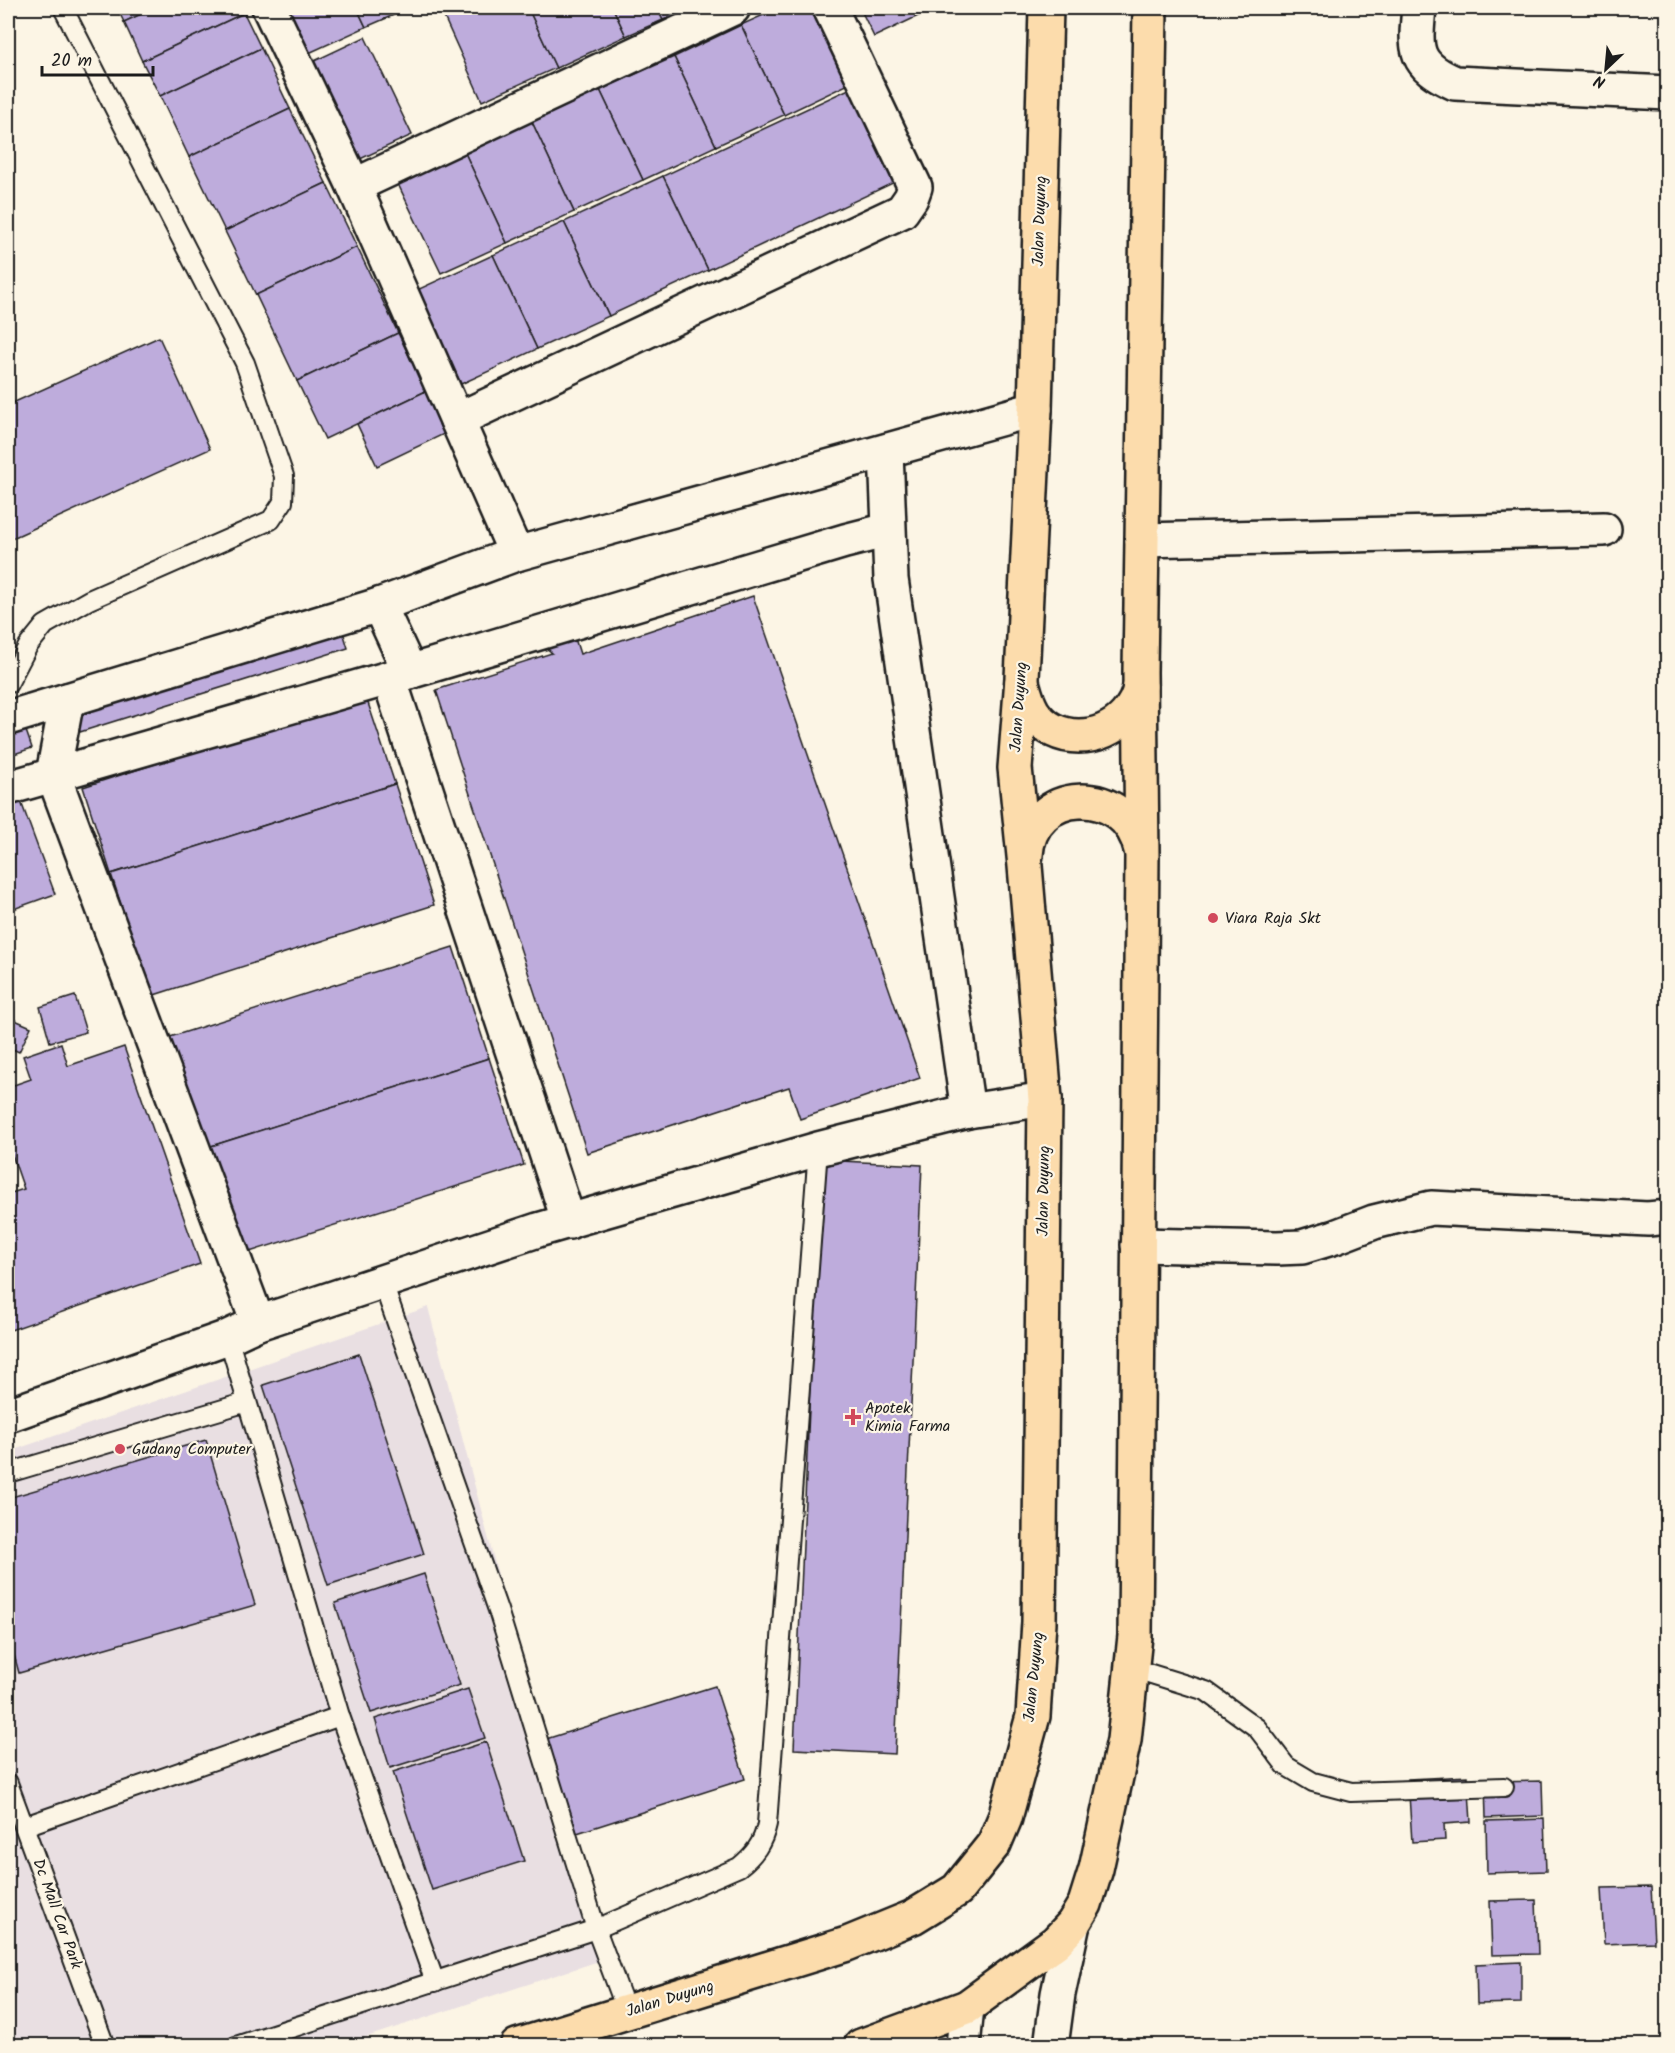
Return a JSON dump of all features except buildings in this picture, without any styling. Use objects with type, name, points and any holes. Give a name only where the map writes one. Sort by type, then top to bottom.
[{"type":"highway","name":"Jalan Duyung","points":[[517,2046],[847,1944],[913,1917],[957,1890],[994,1844],[1005,1818],[1033,1716],[1039,1622],[1045,1099],[1015,768],[1022,678],[1035,409],[1046,8]]},
{"type":"highway","points":[[861,2046],[967,2007],[1056,1942],[1073,1924],[1085,1904],[1096,1869],[1124,1740],[1135,1636],[1142,856],[1140,672],[1150,8]]},
{"type":"highway","points":[[1022,678],[1025,697],[1035,714],[1049,727],[1066,735],[1085,737],[1104,733],[1120,723],[1132,708],[1139,691],[1140,672]]},
{"type":"highway","points":[[1025,866],[1026,846],[1033,828],[1046,813],[1063,804],[1082,800],[1100,802],[1116,810],[1129,822],[1138,838],[1142,856]]},
{"type":"street","points":[[269,8],[354,186],[516,554]]},
{"type":"street","points":[[354,186],[733,8]]},
{"type":"street","points":[[457,420],[902,211],[915,187],[830,8]]},
{"type":"street","points":[[1419,8],[1416,41],[1423,63],[1435,75],[1455,83],[1668,93]]},
{"type":"street","points":[[8,718],[379,605],[516,554],[1035,409]]},
{"type":"street","points":[[885,451],[891,579],[968,1111]]},
{"type":"street","points":[[8,789],[888,530]]},
{"type":"street","points":[[1142,540],[1604,530]]},
{"type":"street","points":[[379,605],[569,1222]]},
{"type":"street","points":[[67,700],[53,774],[258,1323]]},
{"type":"street","points":[[8,1414],[228,1337],[258,1323],[569,1222],[818,1149],[968,1111],[1045,1099]]},
{"type":"street","points":[[1138,1245],[1302,1247],[1374,1222],[1431,1208],[1648,1219],[1668,1217]]},
{"type":"street","points":[[1051,2046],[1058,1994],[1073,1924]]},
{"type":"street","points":[[963,2046],[967,2007]]},
{"type":"lane","points":[[8,684],[28,646],[45,625],[89,600],[271,520],[283,502],[284,476],[245,363],[63,8]]},
{"type":"lane","points":[[236,2046],[596,1929],[739,1867],[750,1858],[765,1835],[818,1149]]},
{"type":"lane","points":[[382,1281],[498,1610],[596,1929],[627,2012]]},
{"type":"lane","points":[[228,1337],[340,1716],[435,1982]]},
{"type":"lane","points":[[8,1473],[247,1402]]},
{"type":"lane","points":[[1132,1668],[1206,1691],[1257,1728],[1286,1766],[1313,1782],[1351,1792],[1504,1787]]},
{"type":"lane","points":[[25,1826],[340,1716]]},
{"type":"lane","name":"Dc Mall Car Park","points":[[8,1783],[105,2046]]},
{"type":"shaded area","points":[[428,1307],[599,1961],[342,2045],[8,2045],[8,1452]]},
{"type":"place","name":"Viara Raja Skt","points":[[1213,918]]},
{"type":"place","name":"Apotek Kimia Farma","points":[[853,1417]]},
{"type":"place","name":"Gudang Computer","points":[[120,1449]]}]
